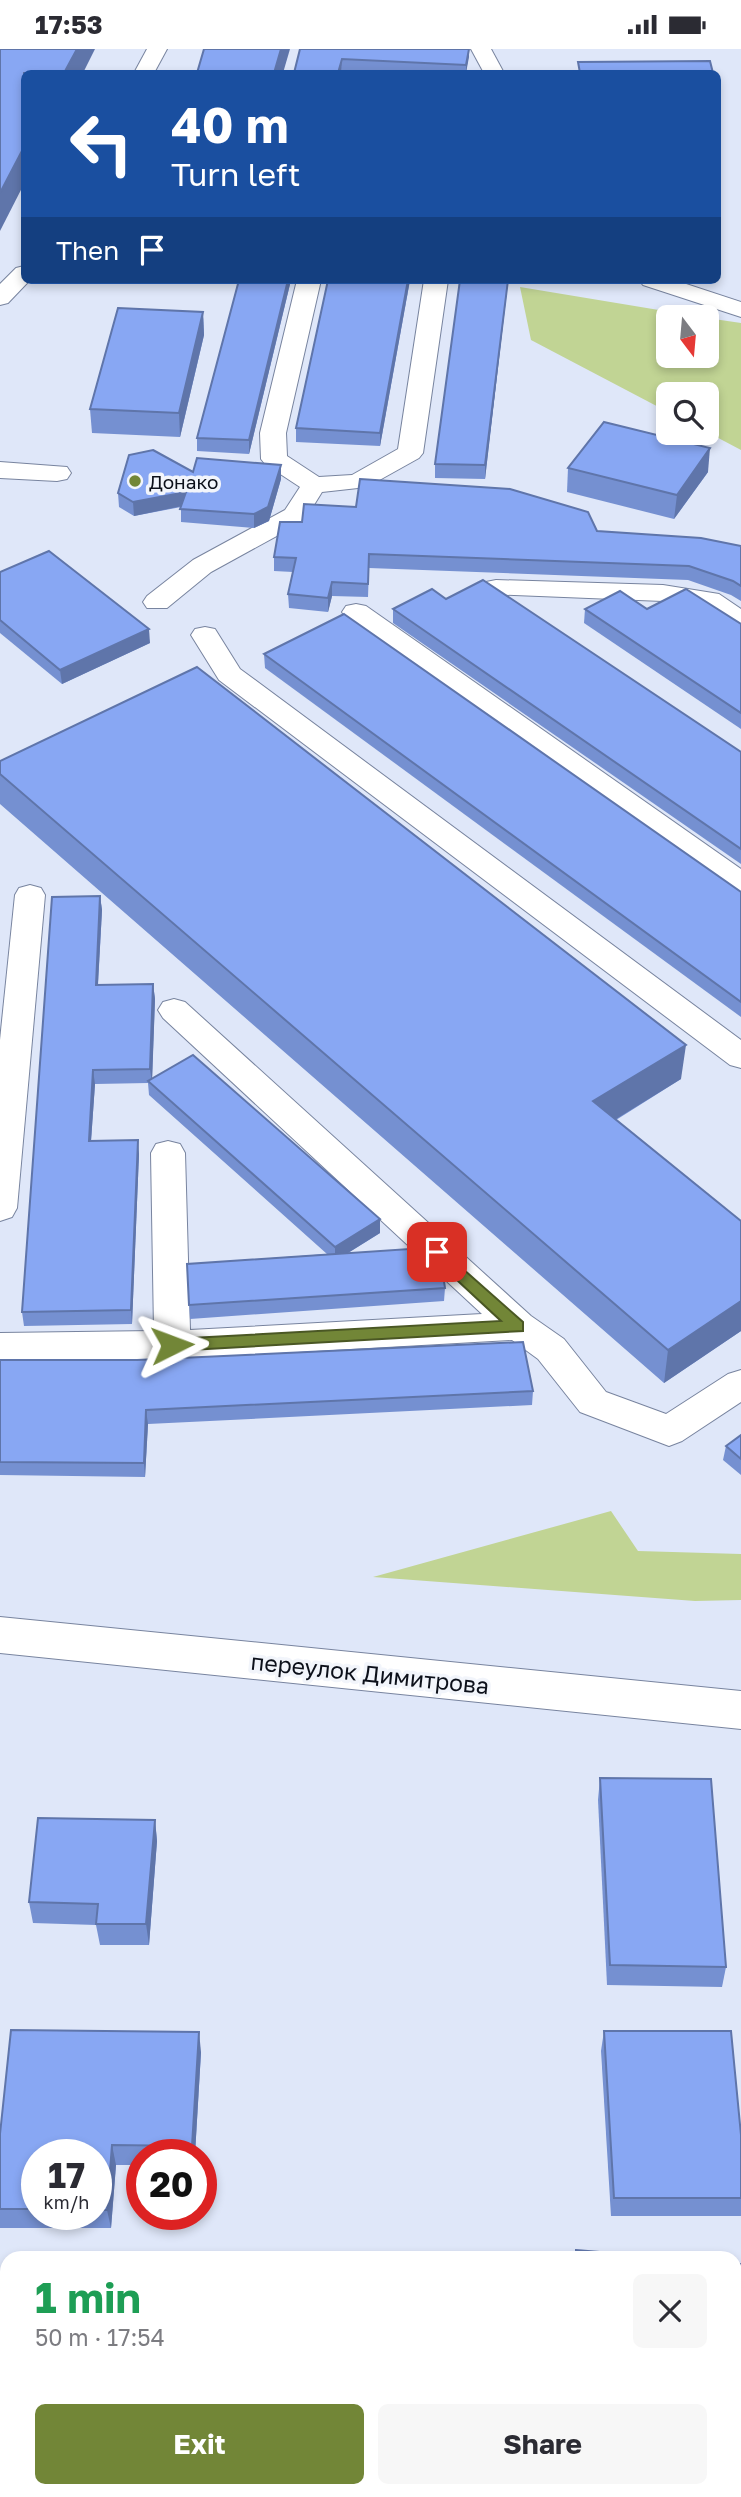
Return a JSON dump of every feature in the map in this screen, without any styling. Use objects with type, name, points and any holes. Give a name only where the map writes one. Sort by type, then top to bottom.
[{"type":"street","points":[[0,470],[57,473]]},
{"type":"street","name":"переулок Димитрова","points":[[0,1635],[741,1710]]},
{"type":"lane","points":[[146,70],[158,49]]},
{"type":"lane","points":[[481,49],[492,70]]},
{"type":"lane","points":[[0,298],[21,276]]},
{"type":"lane","points":[[308,284],[273,433],[274,459],[314,485],[358,482],[410,453],[435,284]]},
{"type":"lane","points":[[663,284],[741,310]]},
{"type":"lane","points":[[157,602],[202,566],[295,515],[314,485]]},
{"type":"lane","points":[[496,589],[663,593],[709,600],[741,621]]},
{"type":"lane","points":[[356,612],[741,884]]},
{"type":"lane","points":[[205,635],[229,674],[741,1057]]},
{"type":"lane","points":[[0,1208],[30,895]]},
{"type":"lane","points":[[174,1010],[518,1327],[551,1349],[593,1402],[669,1431],[741,1384]]},
{"type":"lane","points":[[168,1153],[172,1345]]},
{"type":"lane","points":[[0,1347],[172,1345],[518,1327]]},
{"type":"green space","points":[[520,287],[656,310],[656,368],[719,368],[719,320],[741,323],[741,450],[719,438],[719,382],[656,382],[656,406],[531,340]]},
{"type":"green space","points":[[611,1511],[638,1551],[741,1554],[741,1600],[695,1601],[373,1577]]},
{"type":"building","points":[[0,49],[77,49],[66,70],[21,70],[21,153],[0,193]]},
{"type":"building","points":[[204,49],[281,49],[275,70],[198,70]]},
{"type":"building","points":[[300,49],[469,49],[466,65],[342,59],[339,70],[295,70]]},
{"type":"building","points":[[710,61],[712,70],[579,70],[578,62]]},
{"type":"building","points":[[238,284],[287,284],[249,440],[197,438]]},
{"type":"building","points":[[327,284],[407,284],[380,433],[296,428]]},
{"type":"building","points":[[459,284],[508,284],[485,465],[435,464]]},
{"type":"building","points":[[118,308],[203,312],[179,413],[90,409]]},
{"type":"building","points":[[604,422],[656,435],[656,445],[698,445],[710,448],[677,495],[568,468]]},
{"type":"building","points":[[153,450],[193,472],[197,458],[281,465],[268,507],[254,514],[180,509],[186,492],[133,502],[118,493],[129,455]]},
{"type":"building","points":[[360,479],[510,489],[588,512],[597,531],[701,538],[741,546],[741,586],[689,566],[369,554],[368,584],[332,582],[328,598],[288,594],[296,558],[274,557],[280,522],[302,522],[304,504],[356,507]]},
{"type":"building","points":[[49,551],[149,629],[60,670],[0,620],[0,572]]},
{"type":"building","points":[[483,580],[741,752],[741,849],[393,609],[432,589],[446,599]]},
{"type":"building","points":[[686,589],[741,624],[741,713],[585,609],[620,591],[647,609]]},
{"type":"building","points":[[344,614],[741,892],[741,1002],[264,654]]},
{"type":"building","points":[[197,667],[686,1045],[593,1101],[741,1221],[741,1301],[668,1350],[0,774],[0,761]]},
{"type":"building","points":[[100,896],[96,985],[153,984],[150,1069],[93,1070],[89,1141],[138,1140],[131,1310],[22,1312],[52,897]]},
{"type":"building","points":[[193,1055],[380,1219],[335,1247],[148,1081]]},
{"type":"building","points":[[439,1247],[445,1288],[189,1305],[187,1264]]},
{"type":"building","points":[[523,1342],[533,1391],[146,1410],[144,1463],[0,1462],[0,1360],[137,1360]]},
{"type":"building","points":[[741,1435],[741,1459],[726,1446]]},
{"type":"building","points":[[600,1778],[711,1779],[726,1967],[610,1965]]},
{"type":"building","points":[[38,1818],[155,1820],[146,1924],[96,1924],[98,1904],[29,1902]]},
{"type":"building","points":[[11,2030],[199,2032],[192,2139],[126,2139],[126,2145],[112,2145],[112,2139],[21,2139],[21,2209],[0,2209],[0,2134]]},
{"type":"building","points":[[604,2031],[731,2031],[741,2135],[741,2198],[614,2198]]},
{"type":"place","name":"Донако","points":[[135,481]]},
{"type":"route","points":[[172,1345],[518,1327],[437,1252]]}]
